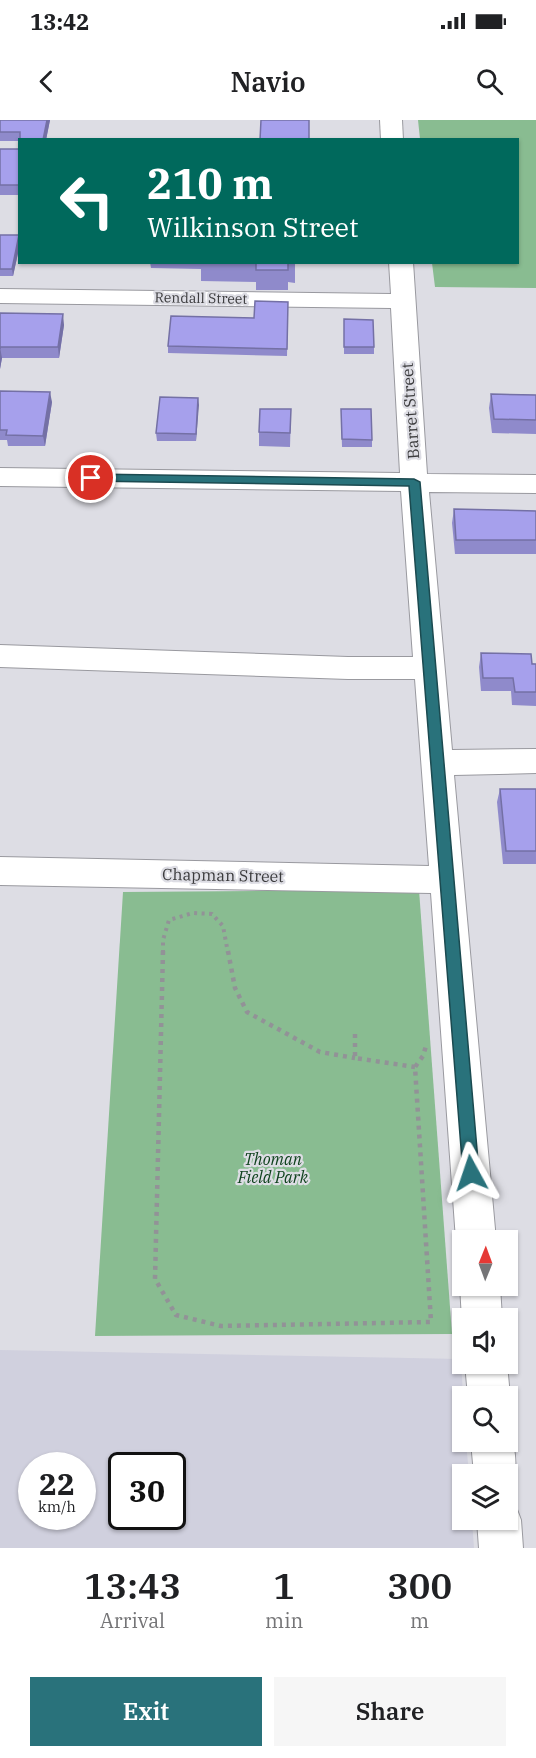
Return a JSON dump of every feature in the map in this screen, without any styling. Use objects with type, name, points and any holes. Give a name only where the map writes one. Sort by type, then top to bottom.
[{"type":"street","points":[[391,120],[392,138]]},
{"type":"street","name":"Barret Street","points":[[401,264],[414,482],[475,1230]]},
{"type":"street","name":"Rendall Street","points":[[0,296],[403,301]]},
{"type":"street","points":[[0,477],[536,484]]},
{"type":"street","points":[[0,656],[348,668],[429,668]]},
{"type":"street","points":[[437,763],[536,761]]},
{"type":"street","name":"Chapman Street","points":[[0,871],[447,880]]},
{"type":"street","points":[[500,1530],[501,1548]]},
{"type":"path","points":[[415,1067],[320,1052],[247,1012],[234,988],[223,926],[212,914],[193,913],[169,920],[163,940],[154,1279],[176,1315],[221,1326],[431,1322],[415,1067],[423,1056],[427,1043]]},
{"type":"path","points":[[355,1034],[355,1058]]},
{"type":"shaded area","points":[[0,1350],[452,1359],[452,1374],[462,1374],[462,1386],[452,1386],[452,1452],[467,1452],[468,1464],[452,1464],[452,1530],[473,1530],[474,1548],[0,1548]]},
{"type":"green space","points":[[418,120],[536,120],[536,288],[435,287],[432,264],[519,264],[519,138],[420,138]]},
{"type":"green space","name":"Thoman Field Park","points":[[419,890],[452,1334],[95,1336],[123,892]]},
{"type":"building","points":[[0,120],[47,120],[43,138],[20,138],[20,132],[0,132]]},
{"type":"building","points":[[261,120],[309,120],[309,138],[260,138]]},
{"type":"building","points":[[0,149],[18,149],[18,185],[0,185]]},
{"type":"building","points":[[0,235],[18,235],[12,269],[0,269]]},
{"type":"building","points":[[256,264],[288,264],[288,270],[256,270]]},
{"type":"building","points":[[255,301],[288,302],[287,349],[168,346],[171,316],[254,318]]},
{"type":"building","points":[[0,313],[63,314],[58,347],[0,347]]},
{"type":"building","points":[[344,319],[373,320],[374,347],[344,347]]},
{"type":"building","points":[[0,391],[50,392],[43,436],[6,435],[7,430],[0,430]]},
{"type":"building","points":[[491,394],[536,395],[536,420],[494,419]]},
{"type":"building","points":[[160,397],[198,398],[196,434],[156,433]]},
{"type":"building","points":[[260,409],[291,409],[290,433],[259,432]]},
{"type":"building","points":[[341,409],[371,409],[372,440],[342,439]]},
{"type":"building","points":[[454,509],[536,511],[536,540],[456,540]]},
{"type":"building","points":[[481,653],[531,654],[532,664],[536,664],[536,692],[515,692],[513,678],[483,678]]},
{"type":"building","points":[[500,789],[536,789],[536,851],[506,851]]},
{"type":"route","points":[[91,478],[414,482],[471,1173]]}]
